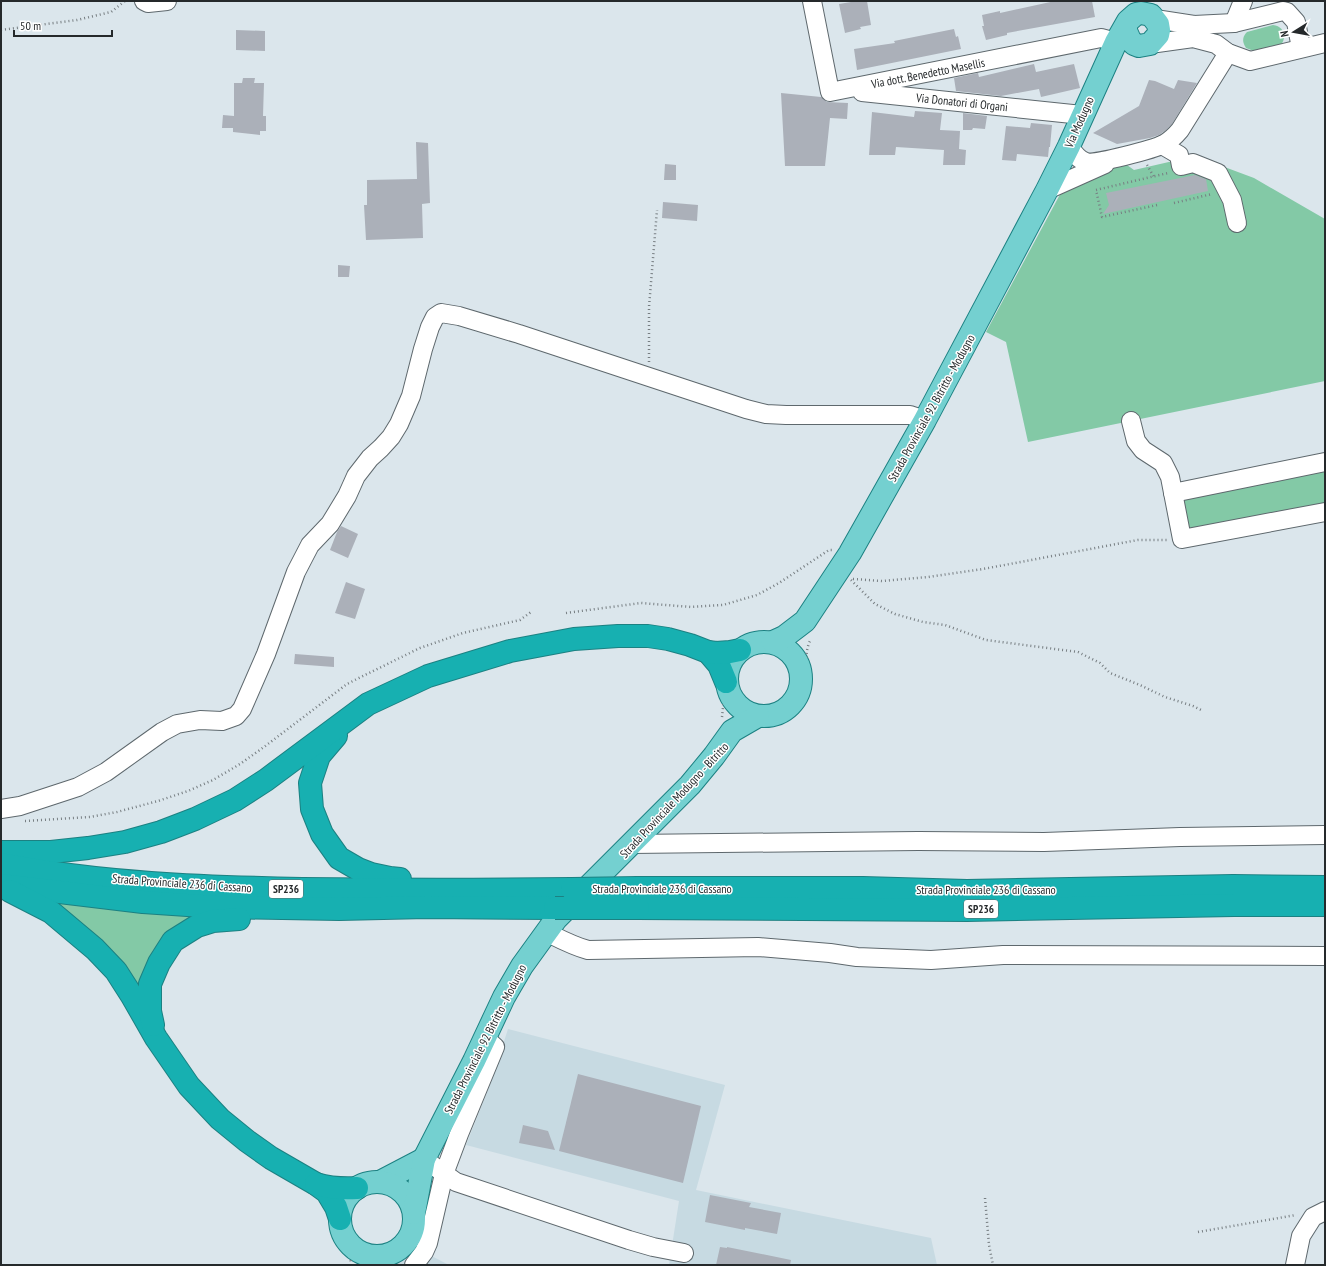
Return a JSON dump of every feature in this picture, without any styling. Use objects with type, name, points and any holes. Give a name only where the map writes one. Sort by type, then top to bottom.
[{"type":"highway","points":[[1,852],[51,852],[125,842],[154,834],[195,819],[235,800],[266,780],[368,704],[428,676],[510,651],[568,640],[618,636],[648,636],[668,639],[708,652],[721,653],[740,650]]},
{"type":"highway","points":[[708,652],[719,665],[729,690]]},
{"type":"highway","points":[[368,704],[336,735],[319,756],[310,783],[312,808],[322,834],[339,858],[358,869],[371,874],[390,878],[493,878],[572,889]]},
{"type":"highway","name":"Strada Provinciale 236 di Cassano","points":[[1,864],[137,882],[218,887],[340,890],[572,889],[714,909],[967,910],[1234,905],[1325,905]]},
{"type":"highway","points":[[1,885],[13,893],[51,912],[95,949],[116,971],[156,1038],[189,1086],[220,1119],[271,1158],[327,1192],[336,1207],[340,1219]]},
{"type":"highway","name":"Strada Provinciale 236 di Cassano","points":[[1,885],[143,902],[217,907],[339,909],[555,908],[638,898],[863,888],[967,891],[1233,886],[1325,887]]},
{"type":"highway","points":[[156,1038],[150,1011],[150,984],[158,963],[173,941],[197,926],[213,921],[266,917],[350,917],[427,908]]},
{"type":"highway","points":[[316,1184],[330,1188],[356,1188]]},
{"type":"main road","points":[[1133,22],[1159,30],[1158,35],[1145,45],[1133,22]]},
{"type":"main road","name":"Via Modugno","points":[[1047,190],[1069,146],[1082,115],[1133,22]]},
{"type":"main road","name":"Strada Provinciale 92 Bitritto - Modugno","points":[[810,628],[850,553],[926,420],[1047,190]]},
{"type":"main road","points":[[773,642],[810,628]]},
{"type":"main road","points":[[799,667],[793,656],[784,647],[773,642],[761,641],[750,644],[740,650],[732,659],[727,670],[734,714],[732,731],[782,711],[792,703],[798,692],[801,680],[798,651],[810,628]]},
{"type":"main road","points":[[729,690],[739,707],[762,719]]},
{"type":"main road","name":"Strada Provinciale 92 Bitritto - Modugno","points":[[414,1213],[424,1159],[504,997],[522,966],[556,919],[690,785],[732,731]]},
{"type":"main road","points":[[380,1182],[424,1159]]},
{"type":"main road","points":[[380,1182],[392,1185],[402,1192],[410,1201],[414,1213],[414,1224],[411,1235],[404,1245],[395,1252],[393,1261],[365,1254],[358,1258],[342,1231],[340,1219],[342,1207],[348,1196],[356,1188],[368,1183],[380,1182]]},
{"type":"street","points":[[144,1],[148,3],[167,1]]},
{"type":"street","points":[[812,1],[836,91]]},
{"type":"street","points":[[1234,23],[1243,1]]},
{"type":"street","name":"Via dott. Benedetto Masellis","points":[[836,91],[1101,38],[1133,22],[1194,25],[1234,23],[1283,11],[1287,12],[1296,22],[1301,48]]},
{"type":"street","points":[[1145,45],[1193,38],[1216,44],[1228,53],[1250,61],[1325,43]]},
{"type":"street","points":[[1069,146],[1079,159],[1087,163],[1116,158],[1162,145],[1174,138],[1228,53]]},
{"type":"street","name":"Via Donatori di Organi","points":[[836,91],[1082,115]]},
{"type":"street","points":[[1162,145],[1179,155],[1181,166],[1193,163],[1218,173],[1232,200],[1237,223]]},
{"type":"street","points":[[1047,190],[1116,158]]},
{"type":"street","points":[[1,810],[78,787],[106,772],[162,732],[177,724],[200,720],[222,721],[236,716],[242,709],[266,654],[296,572],[310,545],[330,524],[347,496],[356,476],[370,458],[382,448],[399,424],[411,396],[430,327],[435,317],[441,312],[519,334],[746,409],[766,414],[910,415],[926,420]]},
{"type":"street","points":[[1131,420],[1136,441],[1143,450],[1163,464],[1167,469],[1182,539],[1325,512]]},
{"type":"street","points":[[1173,493],[1325,462]]},
{"type":"street","points":[[631,844],[918,841],[1044,842],[1180,837],[1325,835]]},
{"type":"street","points":[[546,932],[573,946],[588,950],[758,947],[830,953],[857,957],[931,960],[1003,955],[1325,956]]},
{"type":"street","points":[[393,1261],[424,1252],[428,1243],[444,1174],[495,1047],[485,1038]]},
{"type":"street","points":[[424,1159],[456,1182],[629,1240],[653,1247],[684,1253]]},
{"type":"street","points":[[1295,1265],[1301,1236],[1319,1214]]},
{"type":"path","points":[[1,30],[77,20],[111,12],[125,1]]},
{"type":"path","points":[[1157,205],[1102,217],[1096,190],[1174,172]]},
{"type":"path","points":[[1174,203],[1219,193]]},
{"type":"path","points":[[649,377],[649,307],[657,210]]},
{"type":"path","points":[[1182,539],[1138,540],[983,569],[928,577],[882,581],[849,578],[875,604],[895,614],[922,622],[945,625],[986,640],[1078,652],[1100,663],[1110,674],[1203,711]]},
{"type":"path","points":[[566,613],[641,603],[692,607],[723,605],[757,595],[779,583],[829,550],[840,549],[850,553]]},
{"type":"path","points":[[18,822],[60,820],[110,813],[158,801],[188,791],[213,780],[240,764],[330,696],[360,677],[427,646],[463,632],[520,620],[531,612]]},
{"type":"path","points":[[762,719],[783,718],[794,712],[802,701],[807,689],[808,677],[806,652],[810,628]]},
{"type":"path","points":[[985,1198],[989,1245],[993,1265]]},
{"type":"path","points":[[1198,1232],[1305,1213],[1319,1214]]},
{"type":"shaded area","points":[[508,1029],[725,1085],[696,1190],[931,1238],[937,1265],[669,1265],[679,1201],[466,1145],[490,1085]]},
{"type":"shaded area","points":[[416,1248],[449,1265],[392,1265]]},
{"type":"green space","points":[[1273,25],[1280,27],[1283,32],[1284,39],[1281,45],[1254,51],[1246,48],[1243,40],[1247,32]]},
{"type":"green space","points":[[1195,156],[1254,178],[1325,219],[1325,381],[1028,442],[1006,342],[986,332],[1064,187],[1120,160],[1134,170]]},
{"type":"green space","points":[[1325,464],[1325,516],[1180,543],[1173,493]]},
{"type":"green space","points":[[54,902],[189,915],[191,918],[139,988]]},
{"type":"building","points":[[867,1],[871,25],[860,27],[861,29],[845,33],[839,4]]},
{"type":"building","points":[[1055,1],[1092,1],[1095,17],[1007,33],[1007,35],[986,40],[982,26],[984,26],[982,15],[1000,11],[1000,13]]},
{"type":"building","points":[[954,29],[956,37],[958,36],[961,49],[857,70],[854,49],[895,43],[894,41]]},
{"type":"building","points":[[236,30],[265,31],[265,51],[236,50]]},
{"type":"building","points":[[1034,64],[1036,72],[1074,64],[1080,88],[1041,97],[1039,89],[1001,96],[956,91],[954,78],[978,73],[979,77]]},
{"type":"building","points":[[243,78],[255,78],[254,83],[264,83],[263,116],[266,116],[266,131],[260,131],[260,135],[233,132],[233,128],[222,128],[223,115],[234,116],[234,83],[242,83]]},
{"type":"building","points":[[1149,80],[1174,89],[1178,80],[1197,83],[1172,124],[1159,135],[1117,144],[1093,133],[1139,106]]},
{"type":"building","points":[[781,93],[821,97],[827,102],[848,103],[847,119],[830,118],[825,166],[785,166]]},
{"type":"building","points":[[915,111],[942,113],[940,130],[960,131],[959,149],[966,150],[965,165],[943,165],[944,150],[896,147],[895,155],[869,155],[872,112],[914,117]]},
{"type":"building","points":[[963,113],[987,116],[985,129],[973,128],[972,130],[963,130]]},
{"type":"building","points":[[1031,123],[1052,125],[1048,157],[1017,154],[1016,161],[1002,160],[1006,126],[1030,128]]},
{"type":"building","points":[[416,142],[428,143],[430,203],[422,204],[423,238],[366,240],[364,205],[367,205],[367,180],[417,179]]},
{"type":"building","points":[[665,164],[676,165],[676,180],[664,180]]},
{"type":"building","points":[[1195,175],[1206,179],[1208,191],[1103,214],[1109,205],[1106,193]]},
{"type":"building","points":[[663,202],[698,205],[697,221],[662,218]]},
{"type":"building","points":[[338,265],[350,266],[349,277],[338,277]]},
{"type":"building","points":[[341,526],[358,534],[348,558],[330,550]]},
{"type":"building","points":[[346,582],[365,589],[355,619],[335,613]]},
{"type":"building","points":[[295,654],[334,657],[334,667],[294,664]]},
{"type":"building","points":[[578,1074],[701,1106],[683,1183],[559,1151]]},
{"type":"building","points":[[523,1125],[548,1131],[555,1150],[519,1143]]},
{"type":"building","points":[[710,1195],[751,1203],[749,1207],[781,1213],[777,1234],[745,1228],[745,1230],[705,1222]]},
{"type":"building","points":[[720,1247],[727,1247],[791,1260],[790,1265],[716,1265]]}]
